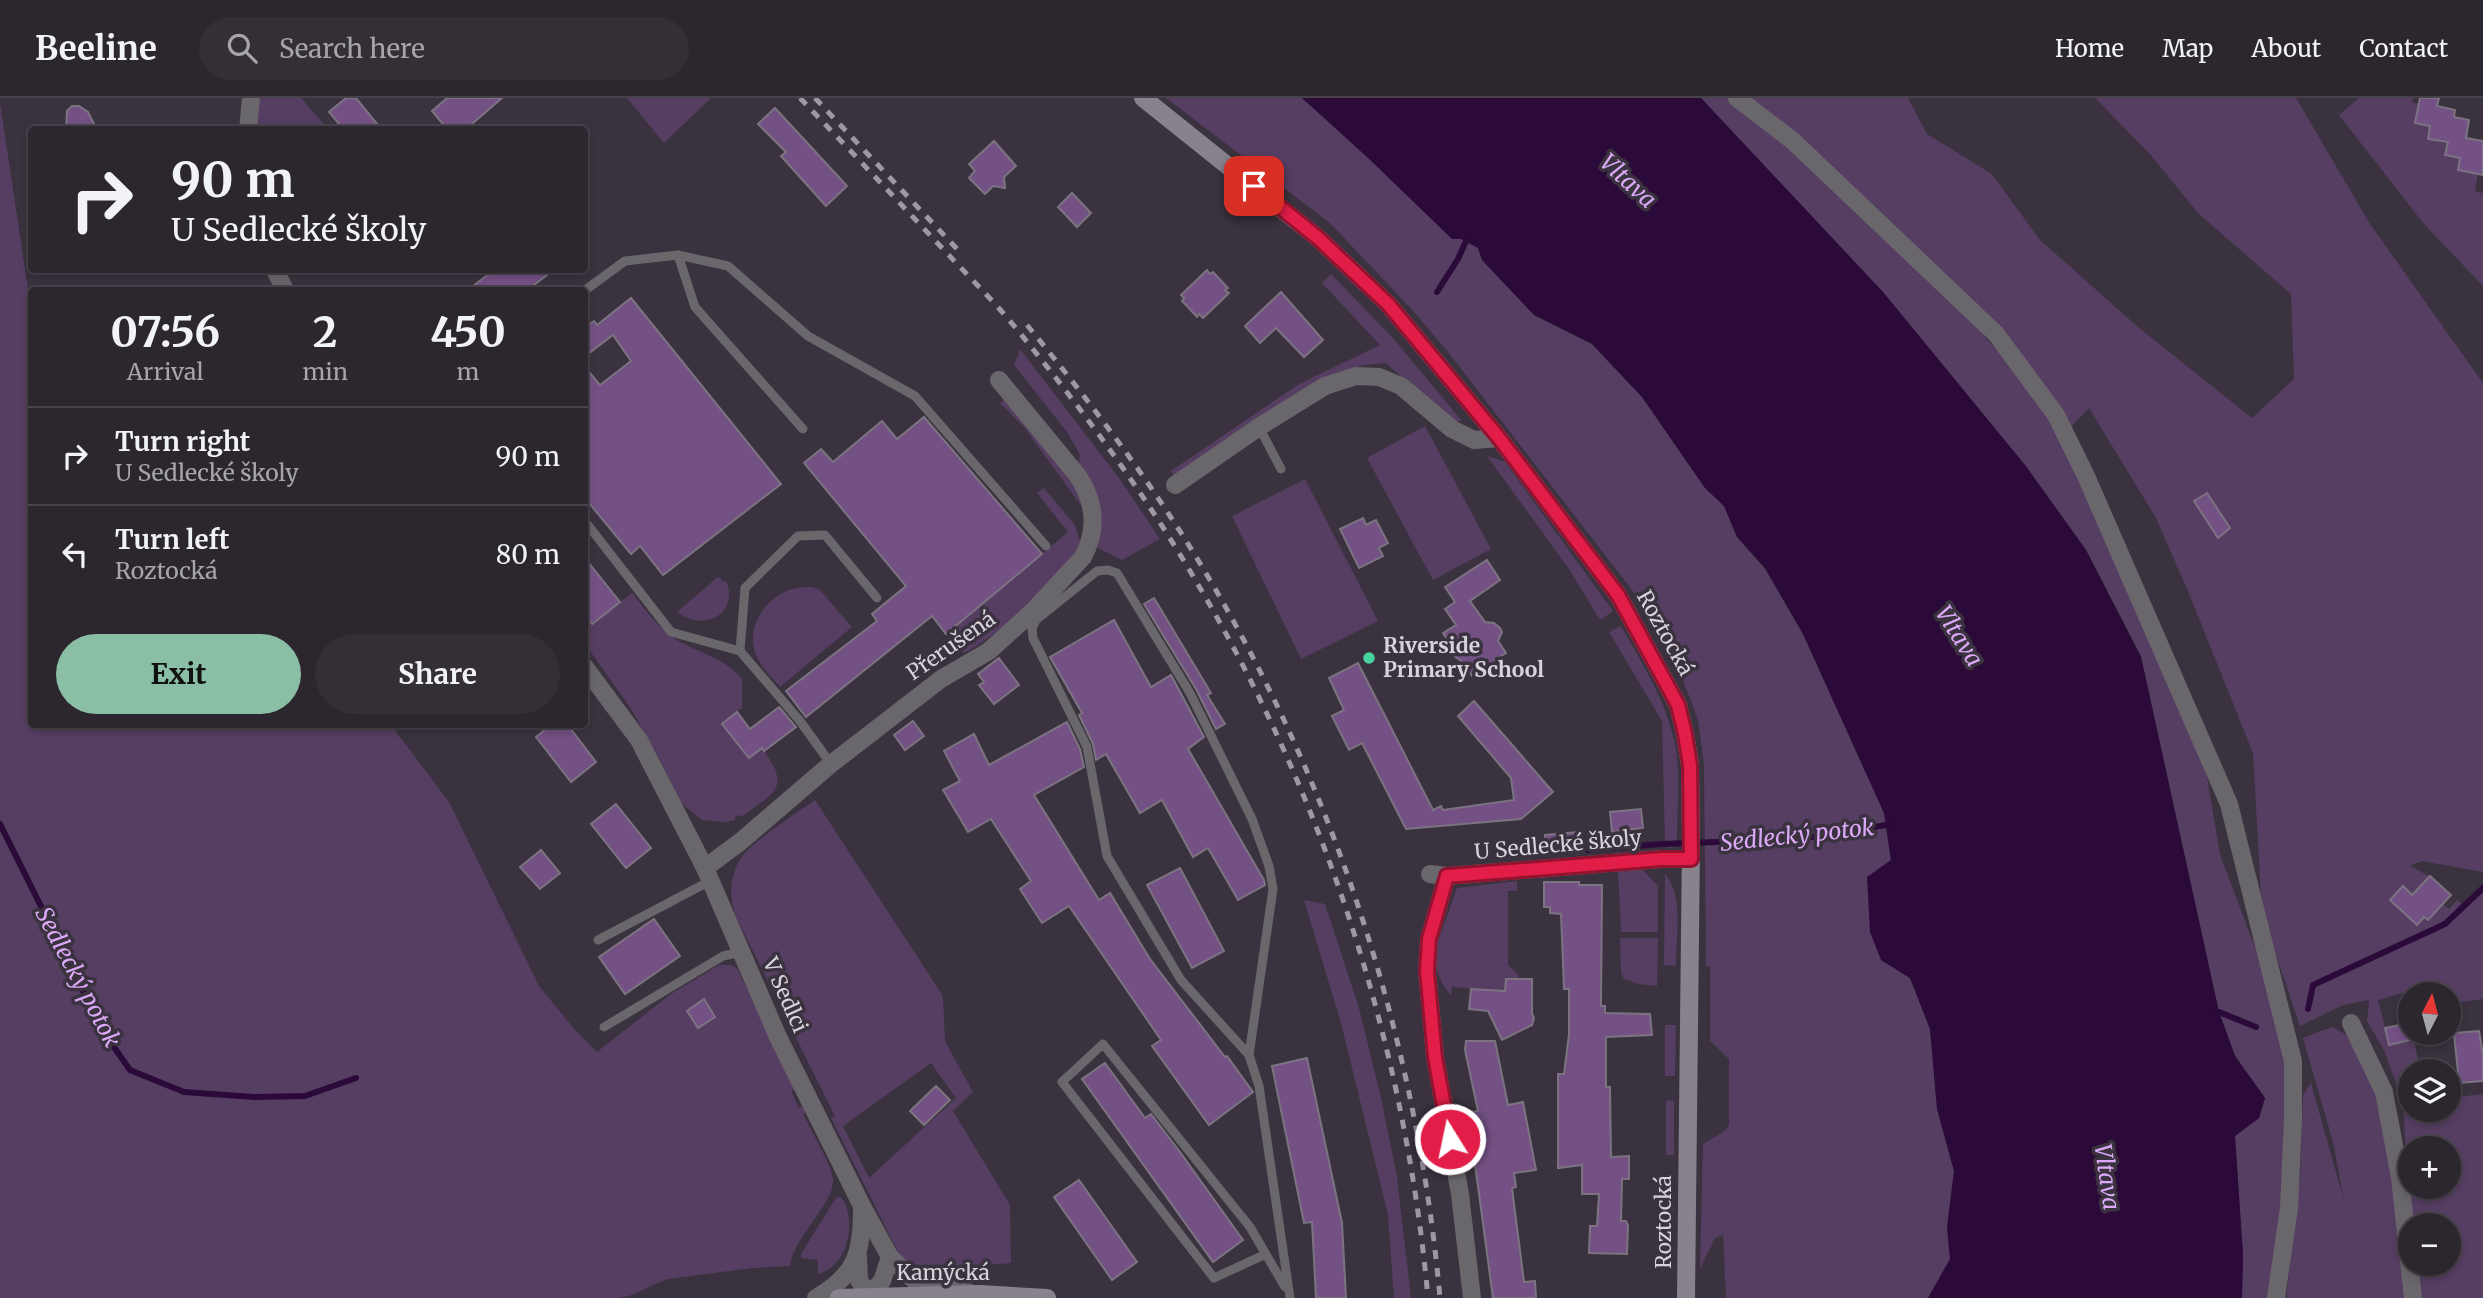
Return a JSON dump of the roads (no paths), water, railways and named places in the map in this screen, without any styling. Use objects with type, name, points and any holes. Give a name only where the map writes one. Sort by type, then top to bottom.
[{"type":"main road","name":"Roztocká","points":[[1143,98],[1318,238],[1388,304],[1499,438],[1618,595],[1678,705],[1690,765],[1686,1298]]},
{"type":"main road","name":"Kamýcká","points":[[839,1298],[980,1294],[1047,1298]]},
{"type":"street","points":[[248,126],[251,98]]},
{"type":"street","points":[[1737,98],[1793,141],[1996,334],[2056,415],[2086,476],[2229,804],[2293,1061],[2288,1208],[2276,1298]]},
{"type":"street","points":[[1175,485],[1259,427],[1325,386],[1356,376],[1379,377],[1401,386],[1451,429],[1474,440],[1499,438]]},
{"type":"street","name":"Přerušená","points":[[708,874],[740,842],[831,764],[941,679],[989,651],[1032,612],[1075,567],[1089,546],[1093,530],[1093,506],[1087,491],[1078,476],[999,380]]},
{"type":"street","name":"V Sedlci","points":[[588,671],[639,740],[708,874],[778,1037],[890,1257],[913,1279],[980,1294]]},
{"type":"street","name":"U Sedlecké školy","points":[[1472,1298],[1460,1194],[1435,1057],[1427,971],[1438,875],[1691,859]]},
{"type":"street","points":[[2351,1023],[2384,1092],[2400,1177],[2413,1298]]},
{"type":"street","points":[[862,1206],[859,1280],[869,1296],[882,1282],[890,1257]]},
{"type":"street","points":[[816,1298],[831,1290],[847,1276],[858,1256]]},
{"type":"lane","points":[[588,288],[625,261],[678,255],[728,266],[808,336],[915,396],[1046,546]]},
{"type":"lane","points":[[678,255],[695,307],[803,429]]},
{"type":"lane","points":[[1259,427],[1280,469]]},
{"type":"lane","points":[[588,525],[671,632],[740,651],[800,722],[831,764]]},
{"type":"lane","points":[[740,651],[745,588],[798,536],[825,535],[877,598]]},
{"type":"lane","points":[[1249,1055],[1273,889],[1269,866],[1252,820],[1190,693],[1117,573],[1097,571],[1036,620],[1032,629],[1033,638],[1087,747],[1107,856],[1181,980],[1249,1055],[1259,1086],[1289,1296]]},
{"type":"lane","points":[[598,940],[708,874]]},
{"type":"lane","points":[[604,1027],[723,956],[741,952]]},
{"type":"lane","points":[[1266,1254],[1214,1278],[1062,1082],[1103,1044],[1250,1227],[1266,1254],[1289,1296]]},
{"type":"water","name":"Vltava","points":[[1302,98],[1701,98],[1883,292],[2025,465],[2086,550],[2141,657],[2219,1012],[2235,1056],[2265,1098],[2259,1118],[2235,1136],[2243,1255],[2242,1298],[1928,1298],[1950,1259],[1947,1227],[1954,1171],[1937,1109],[1930,1029],[1910,978],[1881,960],[1870,932],[1867,877],[1891,860],[1884,813],[1803,634],[1765,568],[1737,537],[1724,506],[1705,488],[1642,397],[1592,344],[1534,315],[1482,260],[1478,248],[1461,239],[1452,239]]},
{"type":"waterway","points":[[1437,292],[1466,241]]},
{"type":"waterway","name":"Sedlecký potok","points":[[1588,850],[1662,844],[1800,839],[1886,825],[1891,821]]},
{"type":"waterway","name":"Sedlecký potok","points":[[0,824],[104,1033],[130,1070],[184,1092],[254,1097],[305,1096],[356,1078]]},
{"type":"waterway","points":[[2308,1009],[2313,985],[2445,924],[2483,888]]},
{"type":"waterway","points":[[2213,1013],[2219,1012],[2256,1027]]},
{"type":"railway","points":[[800,98],[992,300],[1066,391],[1153,512],[1240,659],[1282,745],[1319,834],[1351,924],[1378,1016],[1400,1109],[1417,1203],[1428,1298]]},
{"type":"railway","points":[[815,98],[958,250]]},
{"type":"railway","points":[[1027,325],[1120,444],[1204,570],[1251,654],[1293,741],[1331,830],[1363,920],[1390,1013],[1412,1107],[1429,1202],[1440,1298]]},
{"type":"place","name":"Riverside Primary School","points":[[1369,658]]}]
